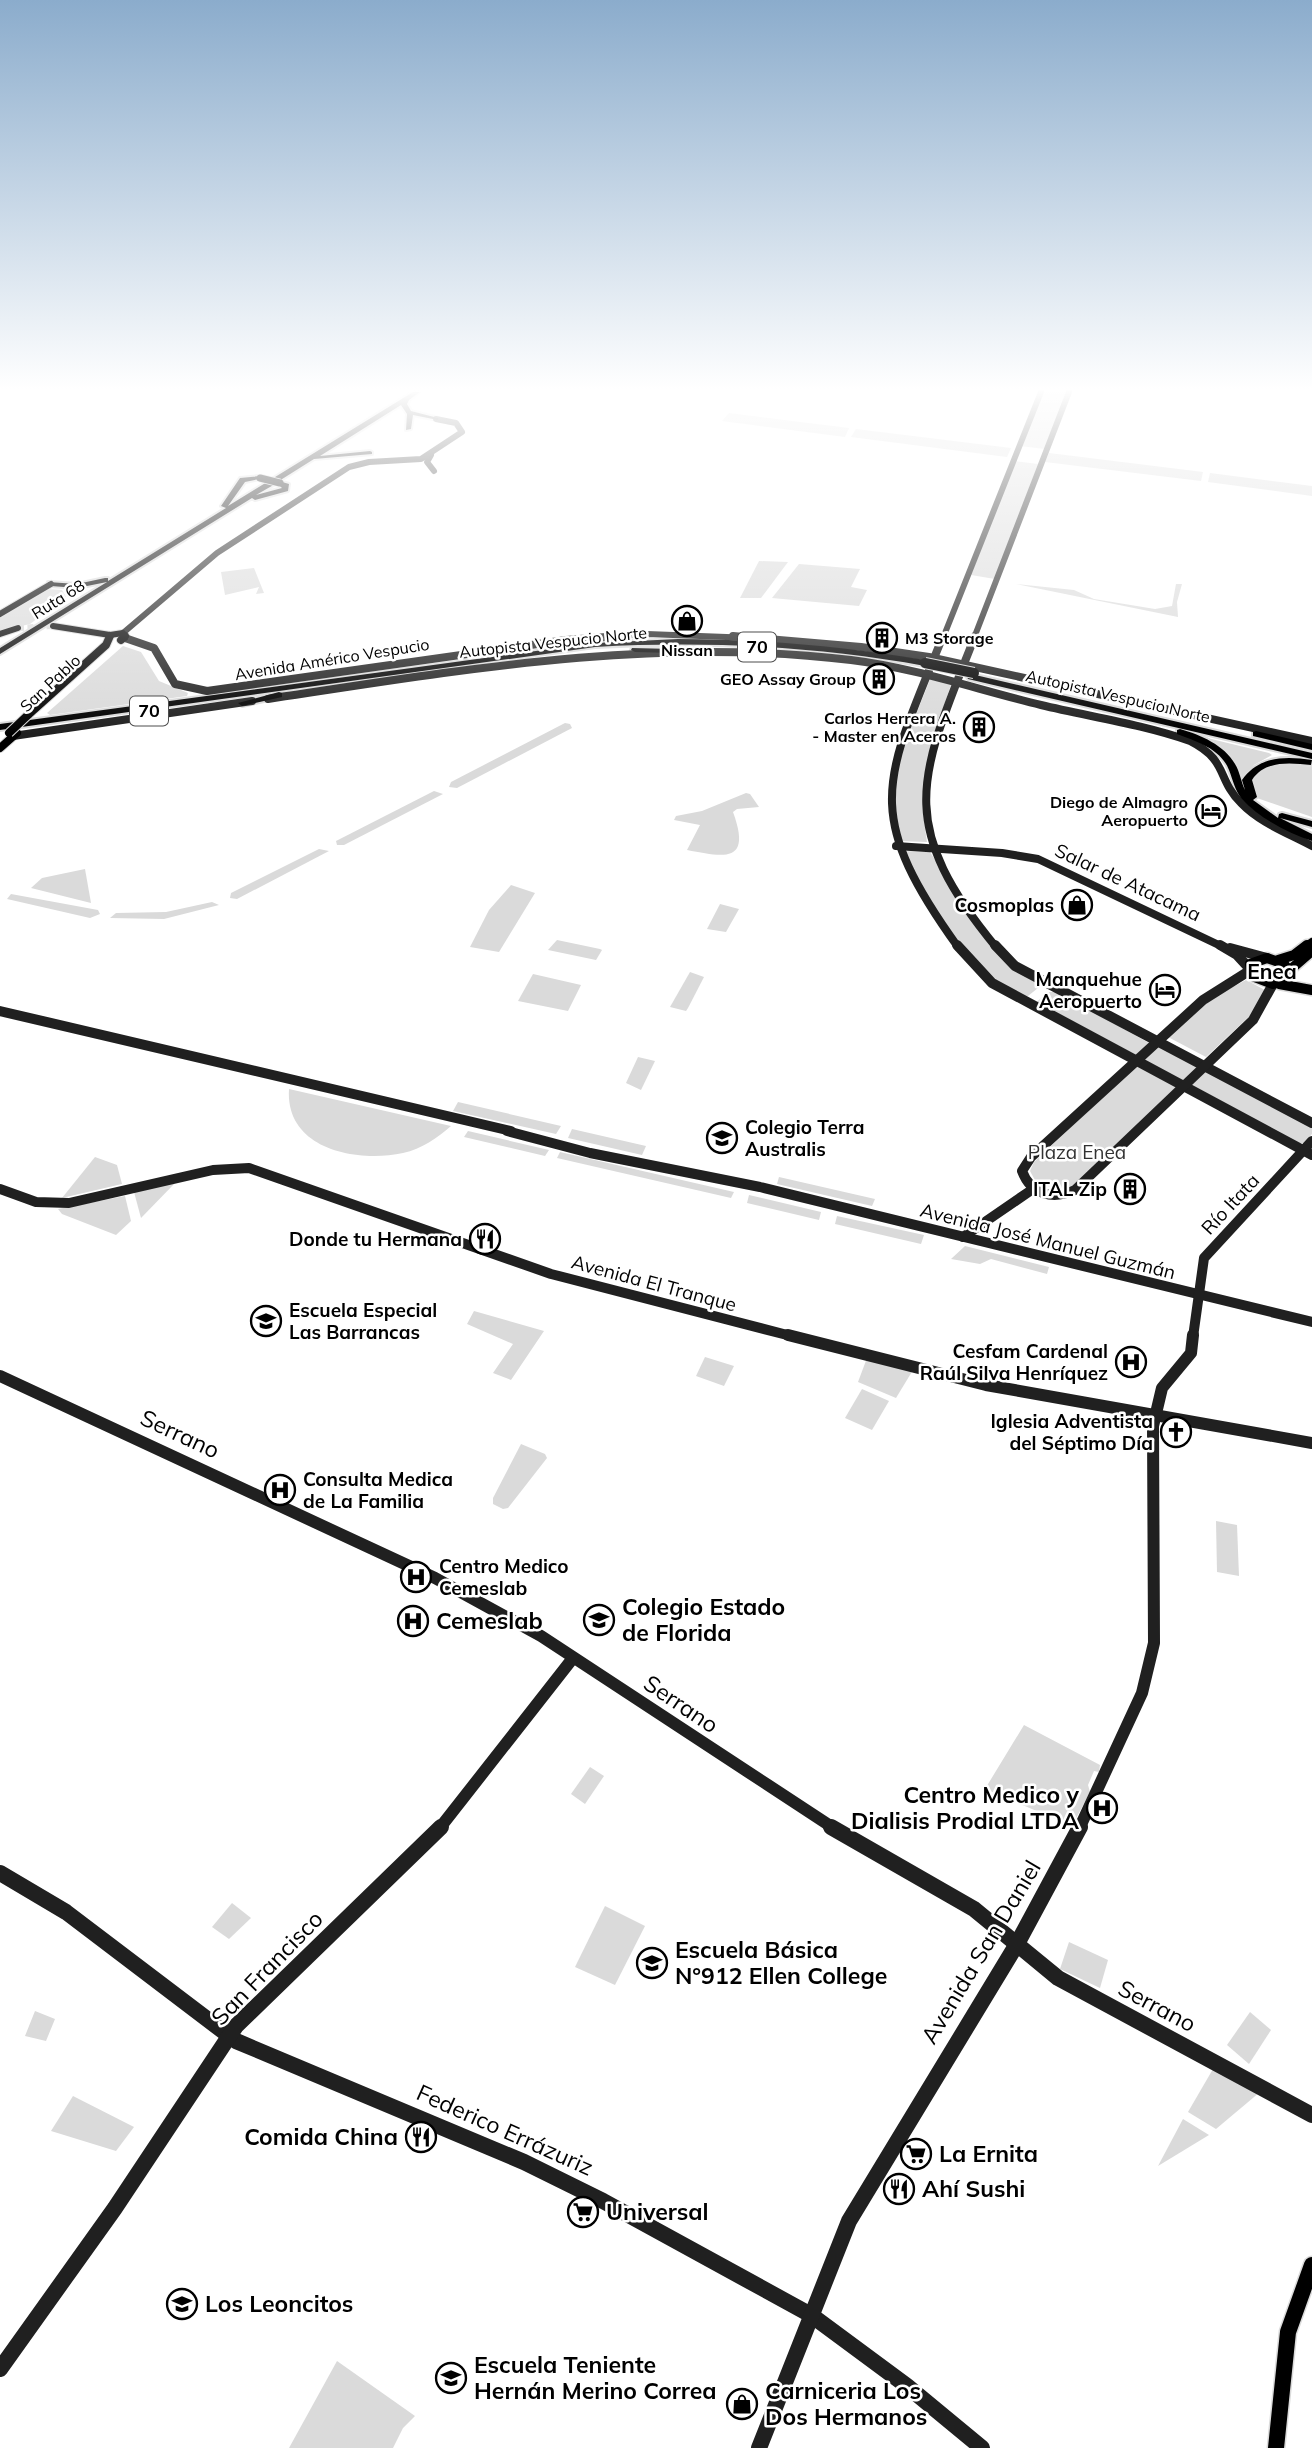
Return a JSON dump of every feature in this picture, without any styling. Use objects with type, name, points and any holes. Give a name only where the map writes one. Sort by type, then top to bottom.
[{"type":"highway","name":"Ruta 68","points":[[0,646],[227,506]]},
{"type":"highway","name":"Ruta 68","points":[[0,652],[232,507]]},
{"type":"highway","points":[[51,584],[86,586],[106,580]]},
{"type":"highway","points":[[51,584],[67,597],[57,610]]},
{"type":"highway","points":[[652,642],[744,637]]},
{"type":"highway","name":"Autopista Vespucio Norte","points":[[7,731],[270,689],[546,650],[652,642],[793,645],[926,665],[1156,720]]},
{"type":"highway","points":[[828,644],[926,665]]},
{"type":"highway","name":"Autopista Vespucio Norte","points":[[7,731],[589,649],[662,646],[764,647],[926,665]]},
{"type":"highway","points":[[589,649],[674,652]]},
{"type":"highway","points":[[270,689],[321,675]]},
{"type":"highway","name":"Autopista Vespucio Norte","points":[[972,675],[995,688],[1312,752]]},
{"type":"highway","points":[[242,703],[316,686]]},
{"type":"highway","points":[[995,688],[1312,752]]},
{"type":"highway","points":[[1156,720],[1275,738],[1312,752]]},
{"type":"highway","points":[[1156,720],[1216,749],[1231,765],[1239,786],[1249,800],[1312,838]]},
{"type":"highway","points":[[1312,752],[1289,761],[1266,764],[1252,771],[1247,786],[1251,796],[1264,808],[1312,824]]},
{"type":"main road","points":[[0,612],[51,584]]},
{"type":"main road","points":[[53,626],[109,638],[123,637]]},
{"type":"main road","points":[[0,634],[18,628]]},
{"type":"main road","name":"San Pablo","points":[[0,741],[7,731],[31,716],[123,637]]},
{"type":"main road","name":"San Pablo","points":[[31,716],[109,638]]},
{"type":"main road","name":"San Pablo","points":[[0,748],[7,731]]},
{"type":"main road","points":[[1312,942],[1294,955],[1254,960],[1249,970],[1259,980],[1312,989]]},
{"type":"main road","points":[[1276,984],[1289,979],[1291,971],[1312,951]]},
{"type":"main road","points":[[1273,959],[1312,989]]},
{"type":"main road","points":[[1276,2448],[1287,2327],[1296,2297],[1312,2266]]},
{"type":"street","name":"San Pablo","points":[[123,637],[216,553],[285,506]]},
{"type":"street","points":[[993,506],[926,665],[920,694],[895,761],[892,809],[896,846],[913,882],[975,969],[1004,991],[1308,1153]]},
{"type":"street","points":[[1025,506],[932,747],[926,816],[932,848],[954,887],[996,947],[1026,973],[1312,1123]]},
{"type":"street","name":"Avenida Américo Vespucio","points":[[123,637],[154,648],[166,677],[188,689],[226,690],[583,638],[659,634],[828,644],[926,665],[958,682],[995,688],[1174,736],[1203,747],[1221,762],[1232,793],[1245,808],[1312,846]]},
{"type":"street","name":"Avenida Américo Vespucio","points":[[7,731],[242,703],[531,662],[674,652],[782,654],[900,669],[964,664],[1312,752]]},
{"type":"street","points":[[900,669],[917,680],[920,694]]},
{"type":"street","points":[[951,700],[970,690],[995,688]]},
{"type":"street","name":"Salar de Atacama","points":[[896,846],[1038,859],[1218,944],[1237,955],[1249,970]]},
{"type":"street","name":"Salar de Atacama","points":[[1218,944],[1273,959]]},
{"type":"street","points":[[1249,970],[1207,997],[1026,1162],[1023,1175],[1033,1189],[1058,1195],[1075,1190],[1257,1016],[1276,984]]},
{"type":"street","name":"Avenida José Manuel Guzmán","points":[[0,1013],[247,1071],[284,1083],[332,1090],[507,1131],[529,1139],[693,1174],[711,1182],[775,1193],[964,1237],[1312,1322]]},
{"type":"street","name":"Río Itata","points":[[1155,1415],[1162,1388],[1191,1353],[1204,1258],[1308,1153],[1312,1141]]},
{"type":"street","name":"Avenida El Tranque","points":[[0,1189],[36,1202],[64,1204],[213,1170],[255,1169],[572,1280],[976,1382],[1312,1443]]},
{"type":"street","points":[[964,1237],[1033,1189]]},
{"type":"street","name":"Serrano","points":[[0,1376],[435,1578],[541,1636],[800,1809],[966,1904],[1067,1983],[1312,2115]]},
{"type":"street","name":"Avenida San Daniel","points":[[758,2448],[849,2221],[1017,1944],[1069,1851],[1135,1708],[1152,1660],[1156,1613],[1155,1415]]},
{"type":"street","name":"San Francisco","points":[[0,2370],[115,2208],[230,2036],[444,1824],[573,1658]]},
{"type":"street","name":"Federico Errázuriz","points":[[0,1873],[66,1912],[230,2036],[556,2177],[811,2315],[907,2386],[982,2448]]},
{"type":"green space","points":[[998,506],[1022,506],[995,579],[971,575]]},
{"type":"green space","points":[[759,561],[788,562],[761,598],[740,598]]},
{"type":"green space","points":[[799,564],[860,569],[851,587],[867,590],[859,606],[772,598]]},
{"type":"green space","points":[[254,568],[264,593],[256,594],[259,587],[225,595],[221,572]]},
{"type":"green space","points":[[1016,584],[1074,590],[1094,599],[1155,609],[1172,606],[1176,584],[1182,584],[1177,602],[1178,617]]},
{"type":"green space","points":[[46,589],[62,590],[66,597],[30,624],[0,631],[0,617]]},
{"type":"green space","points":[[123,646],[141,652],[159,681],[188,693],[187,696],[50,715],[47,713]]},
{"type":"green space","points":[[931,677],[952,682],[932,742],[925,779],[924,819],[927,842],[899,841],[895,815],[898,759]]},
{"type":"green space","points":[[565,723],[572,728],[457,788],[449,787],[451,782]]},
{"type":"green space","points":[[1203,737],[1272,755],[1254,765],[1244,779],[1231,758]]},
{"type":"green space","points":[[1283,763],[1312,767],[1312,817],[1257,798],[1251,781],[1259,770]]},
{"type":"green space","points":[[434,791],[443,794],[344,845],[337,845],[336,841]]},
{"type":"green space","points":[[746,793],[750,794],[759,807],[737,809],[733,812],[738,829],[737,849],[723,855],[687,850],[700,825],[674,820],[676,816],[702,811]]},
{"type":"green space","points":[[319,849],[329,851],[237,899],[230,898],[231,893]]},
{"type":"green space","points":[[903,851],[930,852],[984,934],[1039,983],[1038,988],[1028,996],[1010,992],[991,979],[955,938]]},
{"type":"green space","points":[[85,869],[91,903],[31,888],[42,878]]},
{"type":"green space","points":[[511,885],[535,893],[499,952],[470,947],[489,910]]},
{"type":"green space","points":[[11,894],[98,910],[100,914],[90,918],[7,899]]},
{"type":"green space","points":[[212,902],[219,905],[164,919],[110,918],[116,913],[166,912]]},
{"type":"green space","points":[[720,904],[739,909],[726,932],[707,929]]},
{"type":"green space","points":[[557,940],[602,950],[596,960],[548,950]]},
{"type":"green space","points":[[690,972],[704,977],[688,1008],[686,1011],[670,1007]]},
{"type":"green space","points":[[533,974],[581,985],[568,1011],[518,1001]]},
{"type":"green space","points":[[1246,980],[1265,990],[1254,1012],[1206,1057],[1168,1037],[1214,997]]},
{"type":"green space","points":[[1047,992],[1057,992],[1149,1043],[1136,1055],[1037,1002]]},
{"type":"green space","points":[[1159,1047],[1197,1067],[1184,1081],[1144,1060]]},
{"type":"green space","points":[[638,1057],[655,1061],[641,1090],[626,1083]]},
{"type":"green space","name":"Plaza Enea","points":[[1137,1065],[1177,1086],[1073,1186],[1059,1190],[1036,1182],[1030,1171],[1034,1162]]},
{"type":"green space","points":[[1206,1071],[1312,1126],[1312,1134],[1304,1143],[1298,1143],[1192,1085]]},
{"type":"green space","points":[[289,1089],[451,1126],[417,1149],[403,1153],[365,1156],[345,1153],[311,1138],[299,1126],[291,1109]]},
{"type":"green space","points":[[458,1102],[561,1126],[556,1134],[453,1111]]},
{"type":"green space","points":[[572,1129],[646,1146],[642,1155],[568,1138]]},
{"type":"green space","points":[[468,1131],[549,1150],[545,1156],[464,1137]]},
{"type":"green space","points":[[560,1152],[734,1192],[731,1198],[557,1158]]},
{"type":"green space","points":[[95,1157],[117,1165],[122,1184],[62,1198]]},
{"type":"green space","points":[[779,1177],[875,1199],[872,1206],[777,1184]]},
{"type":"green space","points":[[176,1182],[141,1218],[134,1192]]},
{"type":"green space","points":[[749,1195],[821,1212],[819,1220],[747,1203]]},
{"type":"green space","points":[[125,1196],[131,1221],[116,1235],[62,1214],[58,1209]]},
{"type":"green space","points":[[837,1216],[924,1235],[921,1244],[835,1224]]},
{"type":"green space","points":[[965,1246],[1049,1267],[1047,1274],[991,1259],[980,1264],[951,1259]]},
{"type":"green space","points":[[474,1311],[544,1331],[511,1380],[493,1373],[513,1344],[467,1324]]},
{"type":"green space","points":[[705,1357],[734,1366],[724,1386],[696,1376]]},
{"type":"green space","points":[[867,1358],[913,1370],[896,1398],[858,1382]]},
{"type":"green space","points":[[862,1389],[889,1401],[872,1430],[845,1418]]},
{"type":"green space","points":[[521,1444],[545,1454],[547,1458],[508,1508],[503,1509],[493,1504],[493,1498]]},
{"type":"green space","points":[[1216,1521],[1237,1525],[1239,1576],[1217,1572]]},
{"type":"green space","points":[[1024,1725],[1100,1765],[1099,1772],[1094,1771],[1088,1785],[1090,1792],[1072,1826],[985,1789]]},
{"type":"green space","points":[[590,1767],[604,1776],[585,1804],[571,1794]]},
{"type":"green space","points":[[232,1903],[251,1918],[229,1939],[212,1927]]},
{"type":"green space","points":[[605,1906],[645,1926],[615,1985],[575,1967]]},
{"type":"green space","points":[[1069,1942],[1108,1960],[1100,1988],[1060,1969]]},
{"type":"green space","points":[[35,2011],[55,2019],[46,2041],[25,2036]]},
{"type":"green space","points":[[1250,2012],[1271,2030],[1249,2064],[1227,2045]]},
{"type":"green space","points":[[1213,2069],[1260,2092],[1216,2129],[1188,2112]]},
{"type":"green space","points":[[73,2096],[134,2127],[116,2151],[51,2131]]},
{"type":"green space","points":[[1183,2119],[1209,2135],[1158,2166]]},
{"type":"green space","points":[[337,2361],[415,2416],[403,2428],[393,2448],[289,2448]]},
{"type":"tunnel","points":[[18,628],[53,626]]},
{"type":"place","name":"Nissan","points":[[687,621]]},
{"type":"place","name":"M3 Storage","points":[[882,638]]},
{"type":"place","name":"GEO Assay Group","points":[[879,679]]},
{"type":"place","name":"Carlos Herrera A. - Master en Aceros","points":[[979,727]]},
{"type":"place","name":"Diego de Almagro Aeropuerto","points":[[1211,811]]},
{"type":"place","name":"Cosmoplas","points":[[1077,905]]},
{"type":"place","name":"Manquehue Aeropuerto","points":[[1165,990]]},
{"type":"place","name":"Colegio Terra Australis","points":[[722,1138]]},
{"type":"place","name":"ITAL Zip","points":[[1130,1189]]},
{"type":"place","name":"Donde tu Hermana","points":[[485,1239]]},
{"type":"place","name":"Escuela Especial Las Barrancas","points":[[266,1321]]},
{"type":"place","name":"Cesfam Cardenal Raúl Silva Henríquez","points":[[1131,1362]]},
{"type":"place","name":"Iglesia Adventista del Séptimo Día","points":[[1176,1432]]},
{"type":"place","name":"Consulta Medica de La Familia","points":[[280,1490]]},
{"type":"place","name":"Centro Medico Cemeslab","points":[[416,1577]]},
{"type":"place","name":"Colegio Estado de Florida","points":[[599,1620]]},
{"type":"place","name":"Cemeslab","points":[[413,1621]]},
{"type":"place","name":"Centro Medico y Dialisis Prodial LTDA","points":[[1102,1808]]},
{"type":"place","name":"Escuela Básica N°912 Ellen College","points":[[652,1963]]},
{"type":"place","name":"Comida China","points":[[421,2137]]},
{"type":"place","name":"La Ernita","points":[[916,2154]]},
{"type":"place","name":"Ahí Sushi","points":[[899,2189]]},
{"type":"place","name":"Universal","points":[[583,2212]]},
{"type":"place","name":"Los Leoncitos","points":[[182,2304]]},
{"type":"place","name":"Escuela Teniente Hernán Merino Correa","points":[[451,2378]]},
{"type":"place","name":"Carniceria Los Dos Hermanos","points":[[742,2404]]},
{"type":"district","name":"Enea","points":[[1272,972]]}]
